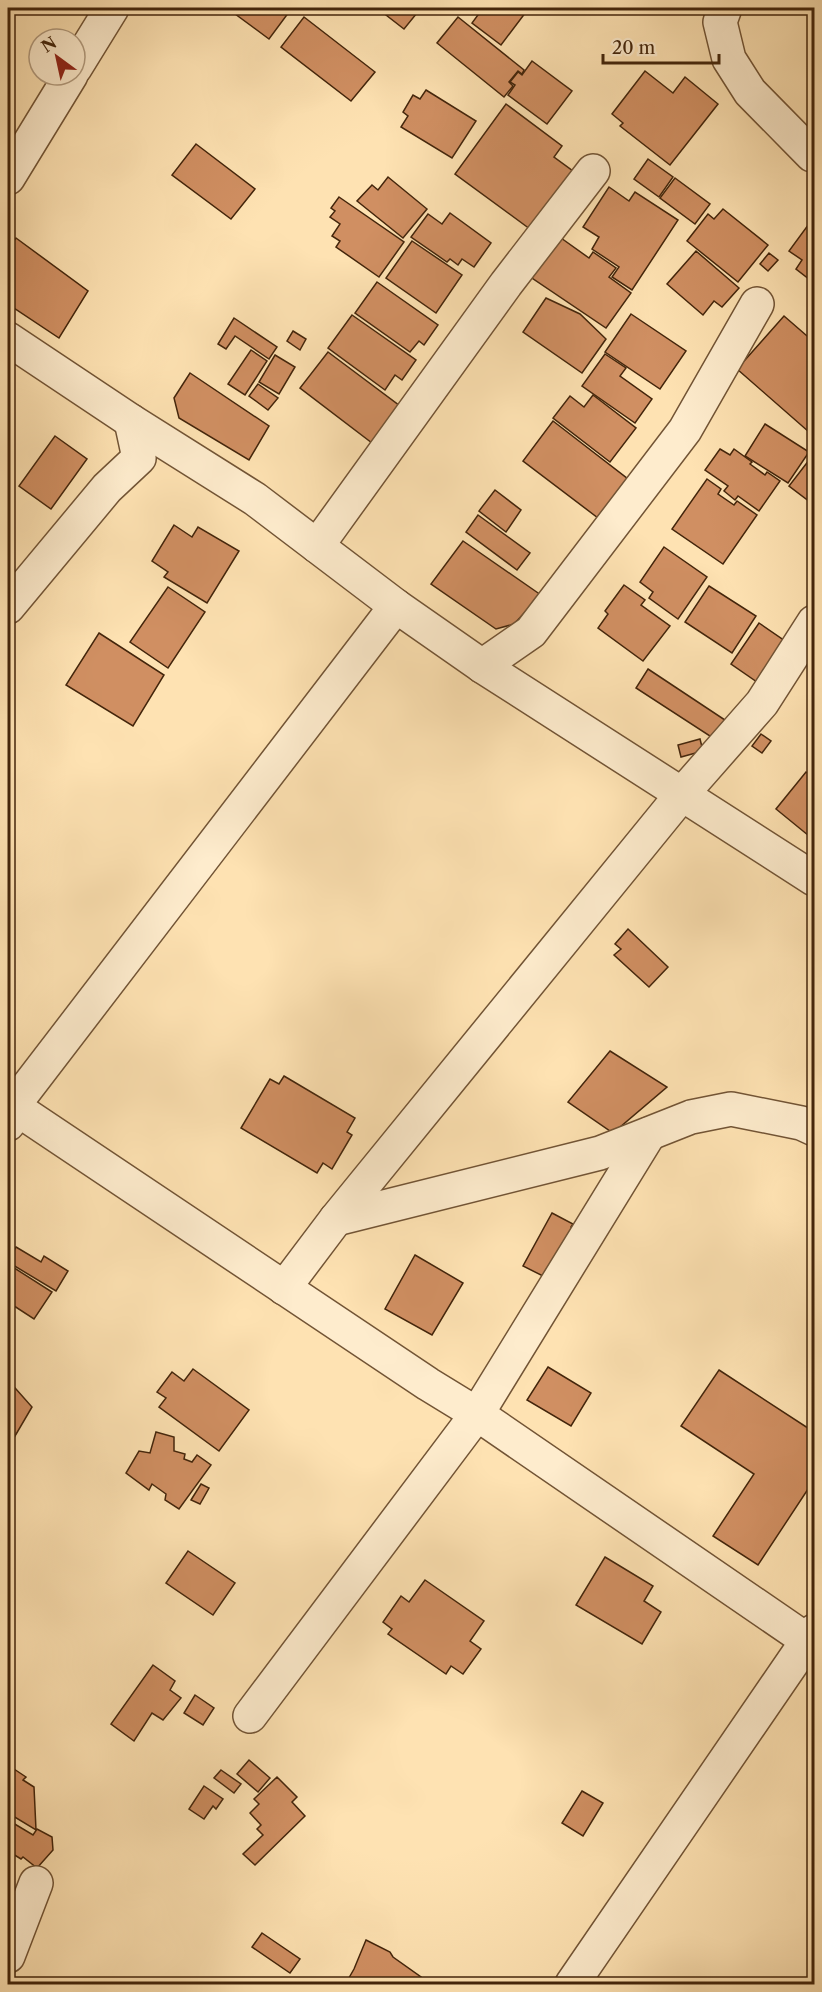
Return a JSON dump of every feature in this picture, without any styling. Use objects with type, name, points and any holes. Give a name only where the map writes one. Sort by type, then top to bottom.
[{"type":"street","points":[[87,49],[112,8]]},
{"type":"street","points":[[725,8],[720,22],[729,59],[750,92],[812,155]]},
{"type":"street","points":[[8,178],[64,87]]},
{"type":"street","points":[[317,546],[506,285],[593,171]]},
{"type":"street","points":[[482,666],[531,632],[664,458],[684,430],[757,304]]},
{"type":"street","points":[[8,339],[131,421],[255,499],[396,606],[482,666],[814,879]]},
{"type":"street","points":[[8,607],[107,488],[139,458],[131,421]]},
{"type":"street","points":[[396,606],[9,1111],[477,1414],[812,1639],[572,1984]]},
{"type":"street","points":[[284,1288],[336,1219],[683,793],[762,703],[814,622]]},
{"type":"street","points":[[336,1219],[600,1153],[691,1117],[731,1109],[801,1123],[814,1129]]},
{"type":"street","points":[[250,1716],[477,1414],[649,1134]]},
{"type":"street","points":[[8,1956],[36,1883]]},
{"type":"building","points":[[227,8],[292,8],[269,39]]},
{"type":"building","points":[[377,8],[409,8],[417,13],[404,29]]},
{"type":"building","points":[[483,8],[529,8],[501,45],[472,23]]},
{"type":"building","points":[[304,17],[375,72],[351,101],[281,47]]},
{"type":"building","points":[[458,17],[524,70],[522,74],[518,71],[509,82],[513,86],[504,97],[437,43]]},
{"type":"building","points":[[532,61],[572,91],[547,124],[508,95],[515,85],[510,82],[518,72],[522,75]]},
{"type":"building","points":[[645,71],[673,93],[685,77],[718,104],[670,165],[620,126],[623,123],[612,114]]},
{"type":"building","points":[[426,90],[476,121],[452,158],[401,127],[408,116],[403,112],[413,95],[420,99]]},
{"type":"building","points":[[506,104],[562,146],[554,157],[577,174],[534,232],[455,174]]},
{"type":"building","points":[[196,144],[255,189],[231,219],[172,175]]},
{"type":"building","points":[[648,159],[673,177],[659,197],[634,179]]},
{"type":"building","points":[[388,177],[427,209],[403,238],[357,201],[372,185],[378,190]]},
{"type":"building","points":[[675,178],[710,204],[695,224],[660,198]]},
{"type":"building","points":[[609,187],[629,201],[635,192],[678,220],[632,290],[612,277],[619,267],[592,249],[599,237],[583,227]]},
{"type":"building","points":[[339,197],[404,242],[379,277],[336,247],[340,241],[332,236],[340,224],[330,217],[335,211],[331,208]]},
{"type":"building","points":[[723,209],[768,245],[738,282],[687,241],[708,214],[714,219]]},
{"type":"building","points":[[450,213],[491,243],[474,267],[462,259],[458,265],[450,259],[447,262],[411,237],[428,214],[442,224]]},
{"type":"building","points":[[814,217],[814,283],[796,269],[802,260],[789,251]]},
{"type":"building","points":[[554,233],[589,258],[593,252],[616,268],[609,277],[631,293],[606,328],[526,274]]},
{"type":"building","points":[[16,238],[88,291],[59,338],[8,304],[8,249]]},
{"type":"building","points":[[412,241],[462,275],[436,313],[386,278]]},
{"type":"building","points":[[696,251],[739,288],[722,307],[714,301],[703,315],[667,284]]},
{"type":"building","points":[[769,253],[778,260],[768,271],[760,264]]},
{"type":"building","points":[[377,282],[438,325],[424,345],[419,341],[410,352],[355,313]]},
{"type":"building","points":[[546,298],[580,314],[606,339],[582,373],[523,332]]},
{"type":"building","points":[[631,314],[686,351],[660,389],[605,352]]},
{"type":"building","points":[[352,315],[416,360],[402,380],[395,375],[385,390],[328,348]]},
{"type":"building","points":[[784,316],[814,342],[814,426],[809,432],[737,369]]},
{"type":"building","points":[[234,318],[277,347],[269,359],[235,336],[226,349],[218,344]]},
{"type":"building","points":[[293,331],[306,339],[300,350],[287,341]]},
{"type":"building","points":[[251,350],[267,361],[245,395],[228,384]]},
{"type":"building","points":[[328,352],[400,406],[372,443],[300,388]]},
{"type":"building","points":[[605,354],[626,368],[620,376],[652,399],[635,423],[582,386]]},
{"type":"building","points":[[275,355],[295,367],[279,394],[259,382]]},
{"type":"building","points":[[190,373],[269,426],[249,460],[179,418],[174,398]]},
{"type":"building","points":[[258,384],[278,398],[268,410],[249,396]]},
{"type":"building","points":[[593,395],[636,428],[610,462],[553,418],[570,396],[584,407]]},
{"type":"building","points":[[553,421],[628,479],[598,518],[523,461]]},
{"type":"building","points":[[765,424],[809,452],[788,483],[745,456]]},
{"type":"building","points":[[55,436],[87,459],[51,509],[19,486]]},
{"type":"building","points":[[720,449],[730,455],[734,449],[765,475],[767,472],[780,481],[759,511],[738,496],[735,500],[724,491],[728,486],[705,470]]},
{"type":"building","points":[[814,456],[814,505],[789,486]]},
{"type":"building","points":[[707,479],[721,489],[718,494],[734,505],[737,501],[757,515],[723,564],[672,529]]},
{"type":"building","points":[[495,490],[521,510],[506,532],[479,511]]},
{"type":"building","points":[[478,515],[530,553],[517,570],[466,532]]},
{"type":"building","points":[[174,525],[192,537],[198,527],[239,551],[207,603],[164,577],[168,572],[152,561]]},
{"type":"building","points":[[463,541],[541,595],[514,624],[496,629],[431,584]]},
{"type":"building","points":[[664,547],[707,577],[678,619],[649,598],[653,592],[640,582]]},
{"type":"building","points":[[624,585],[645,600],[641,605],[670,626],[643,661],[598,628],[608,614],[605,611]]},
{"type":"building","points":[[709,586],[756,616],[732,653],[685,622]]},
{"type":"building","points":[[168,587],[205,612],[168,668],[130,642]]},
{"type":"building","points":[[759,623],[785,641],[757,682],[731,664]]},
{"type":"building","points":[[99,633],[164,675],[133,726],[66,685]]},
{"type":"building","points":[[648,669],[728,722],[716,740],[636,688]]},
{"type":"building","points":[[761,734],[771,741],[762,753],[752,746]]},
{"type":"building","points":[[700,739],[703,751],[681,757],[678,745]]},
{"type":"building","points":[[806,772],[814,778],[814,840],[776,809]]},
{"type":"building","points":[[628,929],[668,967],[649,987],[614,955],[621,949],[615,944]]},
{"type":"building","points":[[610,1051],[667,1087],[613,1133],[568,1102]]},
{"type":"building","points":[[284,1076],[355,1118],[347,1132],[352,1135],[332,1169],[323,1163],[317,1173],[241,1128],[270,1079],[279,1084]]},
{"type":"building","points":[[552,1213],[573,1224],[571,1227],[578,1231],[551,1280],[523,1266]]},
{"type":"building","points":[[16,1247],[41,1262],[44,1256],[68,1271],[56,1291],[8,1262]]},
{"type":"building","points":[[415,1255],[463,1283],[432,1335],[385,1309]]},
{"type":"building","points":[[8,1264],[52,1292],[34,1319],[8,1302]]},
{"type":"building","points":[[548,1367],[591,1393],[571,1426],[527,1400]]},
{"type":"building","points":[[193,1369],[249,1410],[219,1451],[159,1407],[166,1398],[157,1392],[172,1372],[184,1381]]},
{"type":"building","points":[[719,1370],[814,1432],[814,1480],[758,1565],[713,1536],[754,1474],[681,1426]]},
{"type":"building","points":[[8,1380],[32,1407],[8,1448]]},
{"type":"building","points":[[156,1432],[174,1437],[174,1451],[185,1454],[184,1459],[192,1462],[197,1455],[211,1465],[179,1509],[165,1500],[166,1494],[152,1484],[149,1490],[126,1473],[139,1451],[150,1453]]},
{"type":"building","points":[[201,1484],[209,1488],[200,1504],[191,1500]]},
{"type":"building","points":[[188,1551],[235,1583],[213,1615],[166,1583]]},
{"type":"building","points":[[605,1557],[653,1586],[644,1601],[661,1612],[642,1644],[576,1605]]},
{"type":"building","points":[[425,1580],[484,1621],[470,1641],[481,1649],[463,1674],[451,1666],[446,1674],[388,1634],[392,1629],[383,1622],[401,1596],[409,1602]]},
{"type":"building","points":[[153,1665],[175,1681],[170,1690],[181,1698],[163,1720],[152,1713],[134,1741],[111,1724]]},
{"type":"building","points":[[195,1695],[214,1708],[203,1725],[184,1713]]},
{"type":"building","points":[[249,1760],[270,1778],[258,1792],[237,1774]]},
{"type":"building","points":[[8,1765],[26,1777],[23,1780],[34,1787],[36,1830],[8,1813]]},
{"type":"building","points":[[221,1770],[241,1784],[234,1793],[214,1778]]},
{"type":"building","points":[[277,1777],[297,1797],[292,1802],[305,1816],[255,1865],[243,1854],[263,1835],[257,1829],[261,1825],[250,1813],[259,1804],[254,1799]]},
{"type":"building","points":[[204,1786],[223,1799],[216,1809],[213,1806],[204,1819],[189,1809]]},
{"type":"building","points":[[582,1791],[603,1803],[583,1836],[562,1823]]},
{"type":"building","points":[[8,1820],[33,1835],[37,1829],[52,1837],[53,1850],[37,1868],[23,1857],[21,1859],[8,1851]]},
{"type":"building","points":[[262,1933],[300,1959],[290,1973],[252,1947]]},
{"type":"building","points":[[366,1940],[390,1952],[393,1957],[421,1977],[416,1984],[346,1983]]}]
